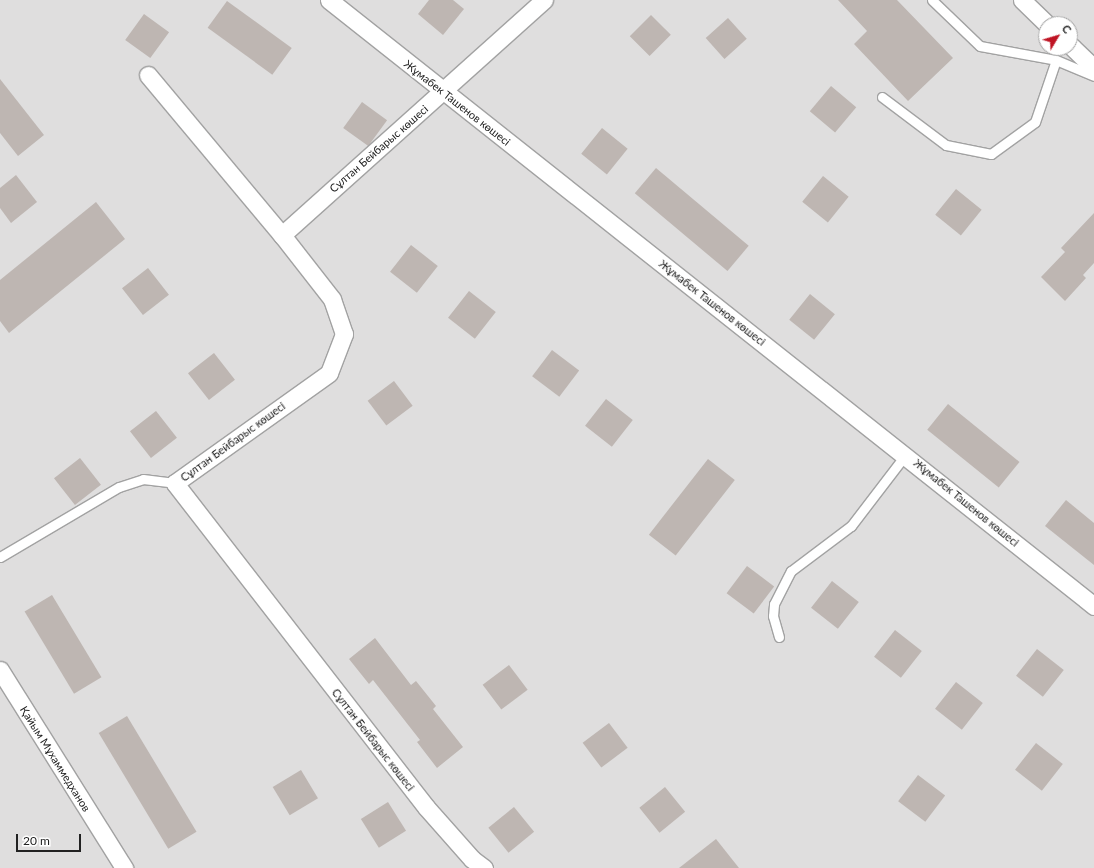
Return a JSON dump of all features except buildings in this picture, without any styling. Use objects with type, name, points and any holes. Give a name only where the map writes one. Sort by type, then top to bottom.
[{"type":"street","name":"Жұмабек Ташенов көшесі","points":[[329,0],[443,93],[906,454],[1094,606]]},
{"type":"street","name":"Сұлтан Бейбарыс көшесі","points":[[484,868],[472,859],[426,807],[175,483],[329,373],[344,334],[332,299],[282,235],[443,93],[544,0]]},
{"type":"street","points":[[1022,0],[1039,16]]},
{"type":"street","points":[[1078,53],[1094,68]]},
{"type":"street","points":[[148,75],[282,235]]},
{"type":"street","name":"Қайым Мұхаммедханов","points":[[0,670],[124,868]]},
{"type":"lane","points":[[932,0],[980,46],[1056,60],[1094,76]]},
{"type":"lane","points":[[882,97],[946,145],[991,154],[1035,122],[1056,60]]},
{"type":"lane","points":[[779,637],[773,616],[774,604],[791,571],[850,526],[906,454]]},
{"type":"lane","points":[[0,557],[119,487],[143,479],[175,483]]},
{"type":"shaded area","points":[[0,0],[1094,0],[1094,868],[0,868]]}]
